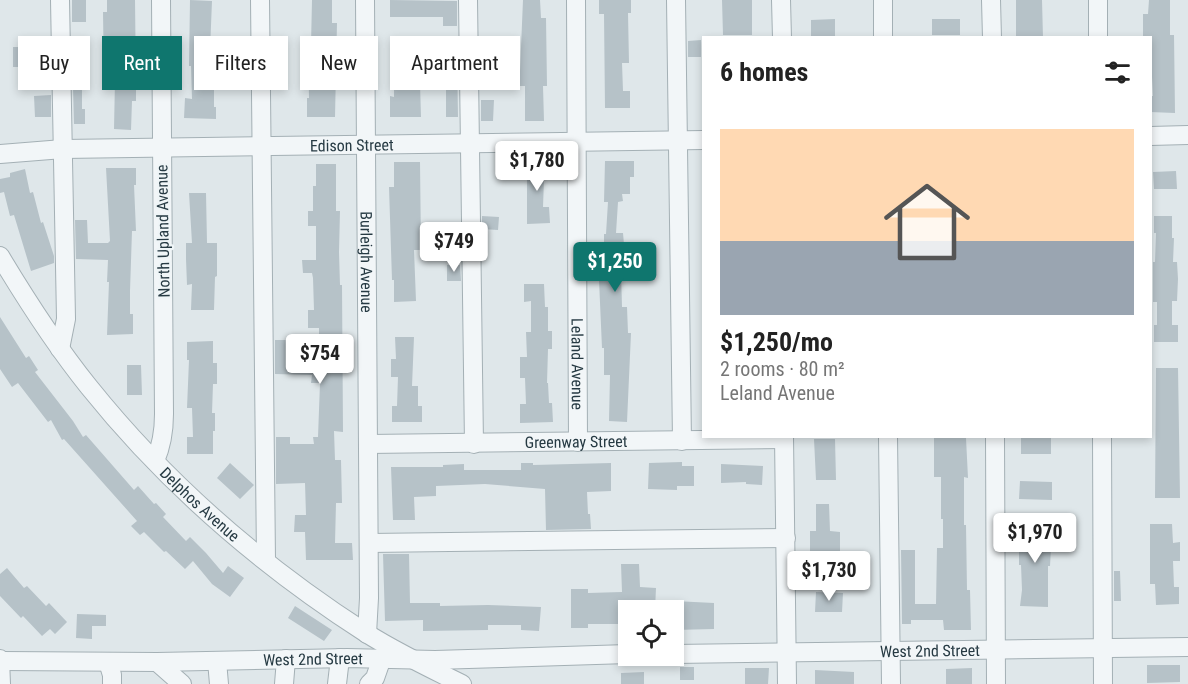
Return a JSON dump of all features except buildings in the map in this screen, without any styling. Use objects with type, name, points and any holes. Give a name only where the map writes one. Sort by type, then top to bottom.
[{"type":"street","points":[[60,0],[66,319],[60,349]]},
{"type":"street","name":"North Upland Avenue","points":[[155,461],[164,434],[161,0]]},
{"type":"street","points":[[260,0],[266,560]]},
{"type":"street","name":"Burleigh Avenue","points":[[365,0],[369,543],[367,634]]},
{"type":"street","points":[[468,0],[474,444]]},
{"type":"street","name":"Leland Avenue","points":[[576,0],[578,442]]},
{"type":"street","points":[[676,0],[682,441]]},
{"type":"street","points":[[782,0],[782,36]]},
{"type":"street","points":[[883,0],[883,36]]},
{"type":"street","points":[[991,0],[992,36]]},
{"type":"street","points":[[1098,0],[1098,36]]},
{"type":"street","points":[[1152,136],[1188,135]]},
{"type":"street","name":"Edison Street","points":[[0,154],[63,149],[702,140]]},
{"type":"street","name":"Delphos Avenue","points":[[0,256],[60,349],[101,401],[155,461],[210,515],[266,560],[367,634],[462,684]]},
{"type":"street","points":[[784,438],[787,684]]},
{"type":"street","name":"Greenway Street","points":[[368,444],[784,438]]},
{"type":"street","points":[[888,438],[891,684]]},
{"type":"street","points":[[995,438],[996,684]]},
{"type":"street","points":[[1102,438],[1103,684]]},
{"type":"street","points":[[369,543],[786,538]]},
{"type":"street","name":"West 2nd Street","points":[[684,654],[1188,647]]},
{"type":"street","name":"West 2nd Street","points":[[0,660],[157,662],[411,658],[435,660],[618,654]]},
{"type":"street","points":[[337,684],[340,658]]},
{"type":"street","points":[[369,684],[375,678],[382,658]]},
{"type":"street","points":[[284,684],[286,659]]},
{"type":"street","points":[[0,660],[1,684]]},
{"type":"street","points":[[216,661],[219,684]]},
{"type":"street","points":[[108,662],[112,684]]},
{"type":"street","points":[[157,662],[182,684]]}]
